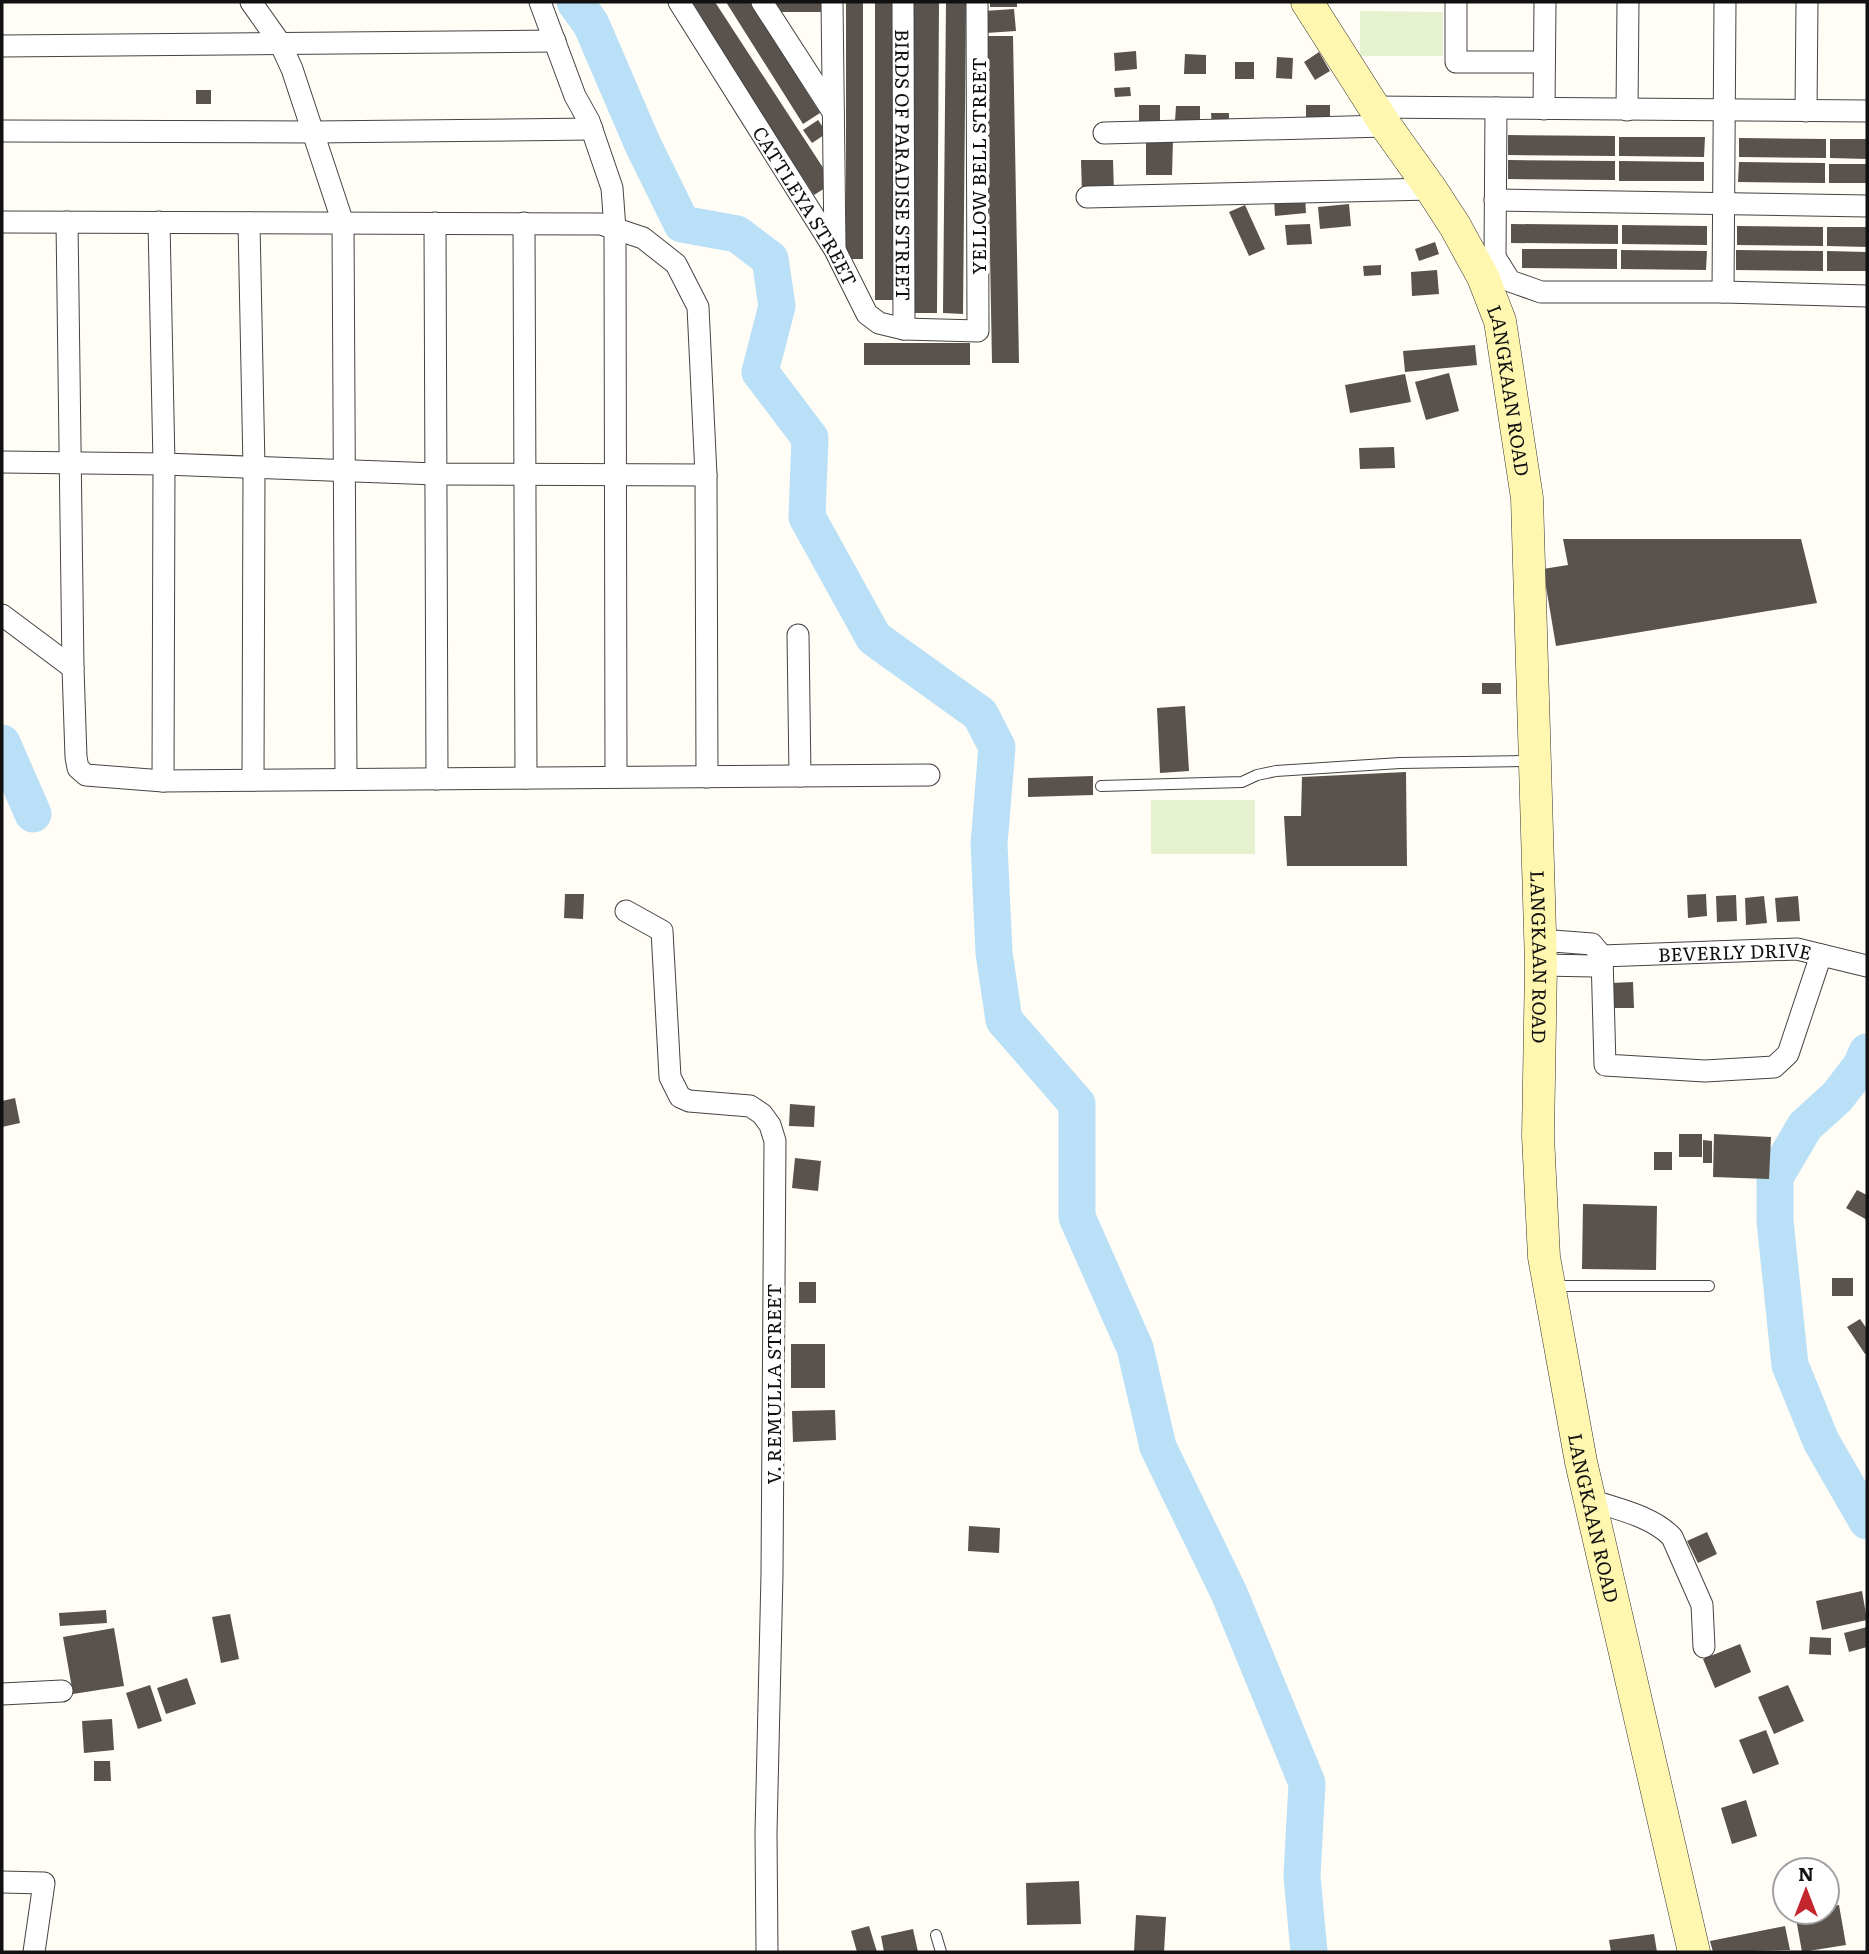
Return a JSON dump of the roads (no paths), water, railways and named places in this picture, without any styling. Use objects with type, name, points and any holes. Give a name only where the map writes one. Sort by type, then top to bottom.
[{"type":"street","points":[[251,2],[280,43],[292,69],[343,223],[346,779]]},
{"type":"street","points":[[540,2],[575,96],[592,129],[612,188],[615,229],[616,777]]},
{"type":"street","name":"CATTLEYA STREET","points":[[679,2],[835,250],[867,314],[878,323],[904,329],[978,331]]},
{"type":"street","points":[[762,2],[833,112]]},
{"type":"street","points":[[832,2],[835,250]]},
{"type":"street","name":"BIRDS OF PARADISE STREET","points":[[903,2],[904,329]]},
{"type":"street","name":"YELLOW BELL STREET","points":[[977,2],[978,331]]},
{"type":"street","name":"LANGKAAN ROAD","points":[[1307,2],[1380,117],[1431,189],[1483,277],[1500,321],[1527,498],[1540,952],[1538,1136],[1544,1257],[1590,1500],[1694,1952]]},
{"type":"street","points":[[1456,2],[1456,62],[1544,62]]},
{"type":"street","points":[[1544,109],[1545,2]]},
{"type":"street","points":[[1627,110],[1628,2]]},
{"type":"street","points":[[1723,292],[1725,2]]},
{"type":"street","points":[[1806,111],[1807,2]]},
{"type":"street","points":[[2,46],[555,41]]},
{"type":"street","points":[[1496,108],[1495,257],[1510,281],[1541,292],[1723,292],[1867,296]]},
{"type":"street","points":[[1104,133],[1496,108],[1867,111]]},
{"type":"street","points":[[2,131],[592,129]]},
{"type":"street","points":[[1087,197],[1431,189]]},
{"type":"street","points":[[1495,200],[1867,206]]},
{"type":"street","points":[[2,222],[601,224],[643,238],[676,264],[698,307],[706,475],[707,776]]},
{"type":"street","points":[[67,222],[73,668],[78,768],[86,775],[163,780],[929,775]]},
{"type":"street","points":[[159,222],[164,464],[163,780]]},
{"type":"street","points":[[249,223],[254,467],[253,780]]},
{"type":"street","points":[[435,223],[437,779]]},
{"type":"street","points":[[524,223],[526,778]]},
{"type":"street","points":[[2,462],[164,464],[436,474],[706,475]]},
{"type":"street","points":[[2,615],[73,668]]},
{"type":"street","points":[[798,635],[800,776]]},
{"type":"street","name":"V. REMULLA STREET","points":[[626,911],[662,931],[670,1077],[680,1097],[689,1101],[750,1106],[762,1114],[770,1125],[775,1141],[772,1574],[766,1833],[767,1952]]},
{"type":"street","name":"BEVERLY DRIVE","points":[[1540,952],[1594,967],[1602,956],[1797,949],[1867,965]]},
{"type":"street","points":[[1602,956],[1605,1066],[1705,1071],[1774,1067],[1788,1054],[1821,955]]},
{"type":"street","points":[[1590,1500],[1649,1521],[1664,1528],[1672,1537],[1702,1605],[1704,1647]]},
{"type":"street","points":[[2,1694],[62,1690]]},
{"type":"street","points":[[2,1882],[44,1883],[34,1952]]},
{"type":"lane","points":[[1101,786],[1242,782],[1256,775],[1276,771],[1400,764],[1535,761]]},
{"type":"lane","points":[[1548,1286],[1709,1286]]},
{"type":"lane","points":[[936,1935],[941,1952]]},
{"type":"waterway","points":[[575,2],[591,24],[643,145],[682,224],[737,234],[770,259],[777,306],[760,372],[810,438],[807,517],[874,638],[980,714],[997,747],[989,844],[994,953],[1004,1020],[1077,1104],[1077,1217],[1135,1348],[1158,1447],[1229,1593],[1307,1783],[1302,1876],[1309,1952]]},
{"type":"waterway","points":[[2,743],[33,814]]},
{"type":"waterway","points":[[1867,1052],[1861,1066],[1837,1097],[1805,1126],[1775,1177],[1775,1221],[1790,1365],[1821,1441],[1867,1521]]}]
